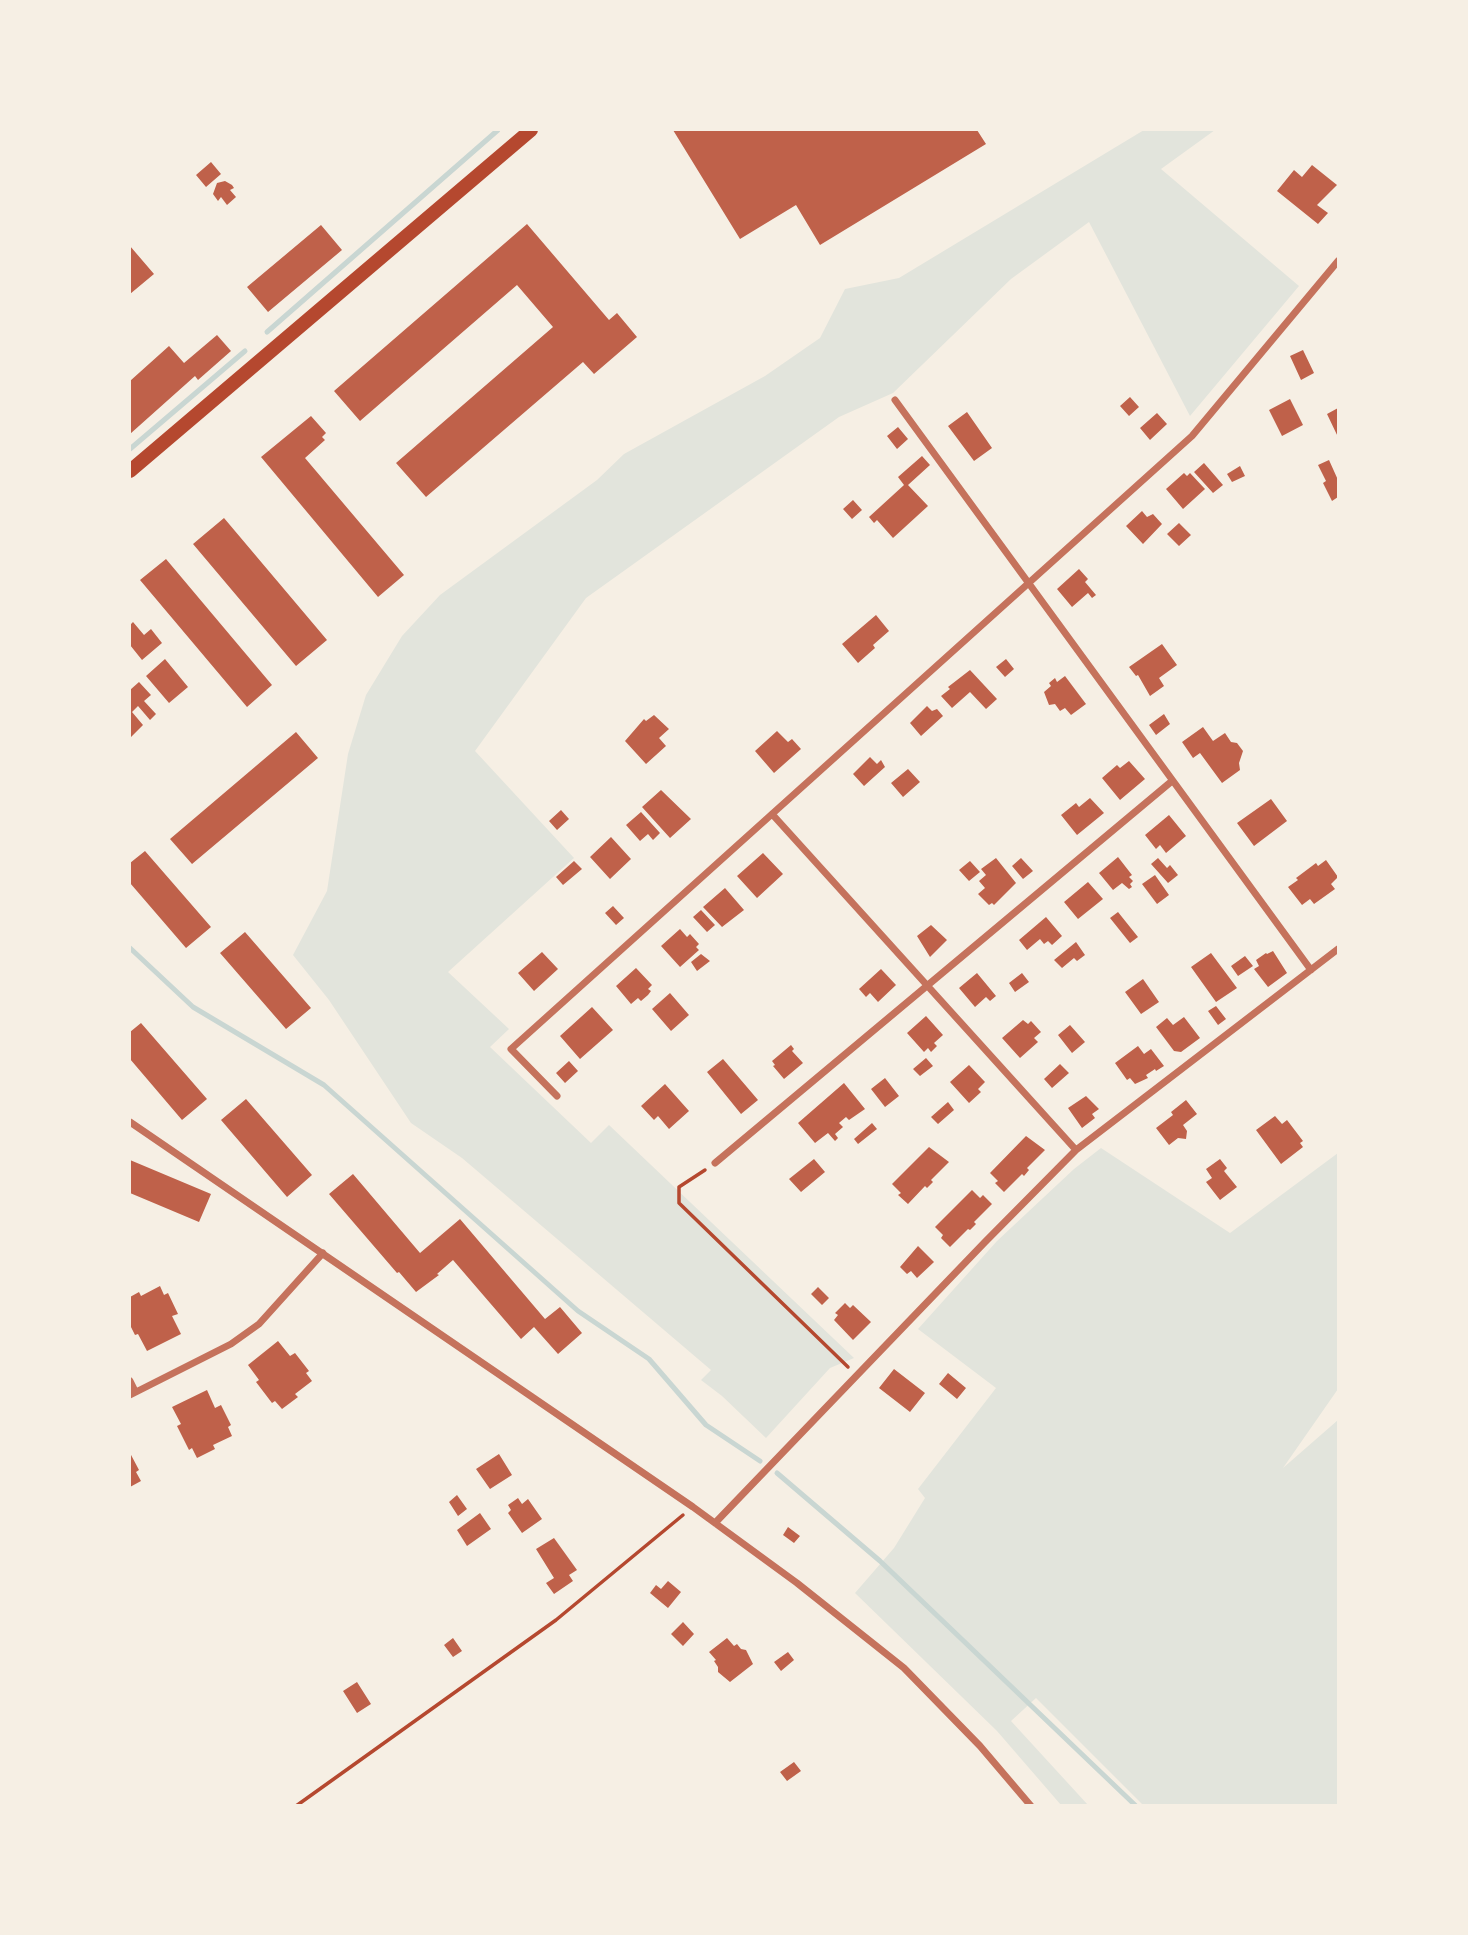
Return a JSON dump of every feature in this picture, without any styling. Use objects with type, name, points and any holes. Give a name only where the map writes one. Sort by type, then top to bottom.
[{"type":"main road","points":[[130,471],[531,130]]},
{"type":"street","points":[[557,1096],[511,1049],[1192,436],[1339,261]]},
{"type":"street","points":[[895,400],[1311,970]]},
{"type":"street","points":[[715,1163],[1172,781]]},
{"type":"street","points":[[772,814],[1076,1150]]},
{"type":"street","points":[[715,1523],[1076,1150],[1339,949]]},
{"type":"street","points":[[130,1122],[693,1507],[797,1583],[904,1668],[980,1746],[1031,1805]]},
{"type":"street","points":[[130,1381],[132,1393],[231,1344],[259,1325],[323,1252]]},
{"type":"path","points":[[715,1163],[679,1187],[679,1203],[856,1376]]},
{"type":"path","points":[[296,1805],[556,1620],[693,1507]]},
{"type":"shaded area","points":[[1144,130],[1215,130],[1161,169],[1299,286],[1190,416],[1089,222],[1011,279],[893,393],[839,417],[586,598],[475,751],[574,858],[448,972],[509,1029],[490,1047],[591,1143],[609,1125],[854,1358],[830,1368],[766,1438],[701,1380],[711,1370],[462,1158],[411,1123],[329,1000],[293,955],[327,891],[348,754],[366,695],[402,636],[440,595],[597,480],[624,454],[765,376],[820,338],[845,289],[899,278]]},
{"type":"shaded area","points":[[1101,1148],[1230,1233],[1338,1153],[1338,1389],[1283,1468],[1338,1420],[1338,1805],[1143,1805],[1036,1698],[1011,1721],[1088,1805],[1061,1805],[997,1731],[855,1593],[894,1548],[925,1498],[918,1489],[996,1388],[918,1329],[997,1241],[1074,1169]]},
{"type":"building","points":[[673,130],[977,130],[986,144],[820,245],[796,205],[740,239]]},
{"type":"building","points":[[211,162],[221,174],[206,187],[196,175]]},
{"type":"building","points":[[1312,165],[1337,185],[1317,205],[1328,213],[1318,224],[1277,191],[1294,170],[1302,177]]},
{"type":"building","points":[[225,181],[232,185],[234,188],[230,190],[236,197],[227,205],[221,197],[218,201],[213,194],[217,183]]},
{"type":"building","points":[[527,224],[609,320],[617,313],[637,337],[594,374],[583,362],[426,497],[396,463],[553,327],[517,285],[360,421],[334,391]]},
{"type":"building","points":[[321,225],[342,250],[268,312],[247,287]]},
{"type":"building","points":[[130,246],[154,274],[130,294]]},
{"type":"building","points":[[217,335],[231,351],[198,380],[195,376],[130,434],[130,381],[169,346],[184,363]]},
{"type":"building","points":[[1303,350],[1314,373],[1301,380],[1290,356]]},
{"type":"building","points":[[1130,397],[1139,407],[1129,416],[1120,406]]},
{"type":"building","points":[[1290,399],[1303,425],[1282,436],[1269,410]]},
{"type":"building","points":[[1338,408],[1338,437],[1327,414]]},
{"type":"building","points":[[967,412],[992,448],[974,461],[948,426]]},
{"type":"building","points":[[1157,413],[1167,424],[1150,440],[1140,428]]},
{"type":"building","points":[[311,416],[326,433],[322,437],[325,440],[305,458],[404,575],[378,597],[261,457]]},
{"type":"building","points":[[898,427],[908,439],[897,449],[887,436]]},
{"type":"building","points":[[922,456],[930,465],[908,485],[928,506],[893,538],[877,520],[874,523],[869,517],[904,485],[898,477]]},
{"type":"building","points":[[1329,460],[1338,480],[1338,497],[1332,501],[1318,465]]},
{"type":"building","points":[[1204,463],[1223,485],[1213,493],[1194,472]]},
{"type":"building","points":[[1240,466],[1245,476],[1232,482],[1227,474]]},
{"type":"building","points":[[1184,473],[1187,476],[1190,473],[1205,489],[1183,509],[1166,489]]},
{"type":"building","points":[[853,500],[862,510],[852,519],[843,509]]},
{"type":"building","points":[[1142,511],[1147,517],[1153,514],[1162,524],[1143,544],[1126,526]]},
{"type":"building","points":[[224,518],[327,640],[296,666],[193,544]]},
{"type":"building","points":[[1179,523],[1191,535],[1179,546],[1167,534]]},
{"type":"building","points":[[166,559],[272,685],[247,707],[140,580]]},
{"type":"building","points":[[1079,569],[1096,595],[1092,598],[1088,593],[1072,607],[1057,589]]},
{"type":"building","points":[[876,615],[889,631],[858,663],[842,644]]},
{"type":"building","points":[[133,622],[144,635],[151,629],[162,643],[142,660],[130,645],[130,625]]},
{"type":"building","points":[[1162,644],[1177,665],[1159,678],[1164,686],[1150,696],[1138,675],[1129,667]]},
{"type":"building","points":[[165,659],[188,687],[169,703],[146,676]]},
{"type":"building","points":[[1006,659],[1014,669],[1005,677],[996,667]]},
{"type":"building","points":[[970,670],[997,699],[986,709],[970,692],[952,708],[941,696]]},
{"type":"building","points":[[1065,676],[1086,704],[1071,715],[1065,708],[1060,711],[1055,704],[1049,705],[1044,692],[1055,678],[1057,682]]},
{"type":"building","points":[[139,682],[151,695],[144,701],[156,714],[150,720],[138,706],[132,712],[143,725],[131,737],[130,690]]},
{"type":"building","points":[[927,706],[932,711],[937,709],[943,716],[921,736],[910,723]]},
{"type":"building","points":[[1164,714],[1170,724],[1156,735],[1149,725]]},
{"type":"building","points":[[654,715],[669,729],[659,738],[666,746],[646,764],[625,741],[644,719],[646,721]]},
{"type":"building","points":[[1203,727],[1213,741],[1225,733],[1231,742],[1237,743],[1243,751],[1240,770],[1222,783],[1200,753],[1193,758],[1182,742]]},
{"type":"building","points":[[777,731],[788,742],[792,739],[801,749],[774,773],[755,751]]},
{"type":"building","points":[[296,732],[318,758],[192,864],[170,839]]},
{"type":"building","points":[[870,757],[877,764],[881,760],[885,767],[864,786],[853,774]]},
{"type":"building","points":[[1129,761],[1145,779],[1120,800],[1102,778],[1117,765],[1120,768]]},
{"type":"building","points":[[908,769],[920,782],[903,797],[891,783]]},
{"type":"building","points":[[661,790],[691,819],[670,838],[642,807]]},
{"type":"building","points":[[1090,798],[1104,813],[1077,835],[1061,815],[1076,803],[1079,807]]},
{"type":"building","points":[[1271,799],[1287,821],[1254,846],[1237,823]]},
{"type":"building","points":[[561,810],[569,819],[557,830],[549,821]]},
{"type":"building","points":[[641,812],[660,833],[653,840],[648,834],[640,841],[626,825]]},
{"type":"building","points":[[1169,815],[1186,836],[1166,853],[1160,845],[1156,849],[1145,835]]},
{"type":"building","points":[[611,837],[631,859],[610,879],[590,857]]},
{"type":"building","points":[[145,851],[211,927],[186,948],[130,883],[130,863]]},
{"type":"building","points":[[763,853],[783,874],[757,898],[737,876]]},
{"type":"building","points":[[1118,857],[1132,875],[1129,877],[1133,881],[1130,884],[1132,887],[1129,889],[1122,883],[1113,890],[1099,873]]},
{"type":"building","points":[[996,858],[1016,883],[994,905],[989,905],[978,894],[985,888],[979,881],[986,875],[981,869]]},
{"type":"building","points":[[1021,858],[1033,871],[1023,879],[1012,866]]},
{"type":"building","points":[[1158,858],[1167,868],[1170,865],[1178,875],[1168,883],[1151,864]]},
{"type":"building","points":[[1326,860],[1338,877],[1331,884],[1335,889],[1314,904],[1310,899],[1302,905],[1288,887],[1316,863],[1318,866]]},
{"type":"building","points":[[574,861],[582,869],[563,885],[556,877]]},
{"type":"building","points":[[970,861],[980,872],[969,881],[959,870]]},
{"type":"building","points":[[1155,875],[1169,895],[1157,904],[1142,884]]},
{"type":"building","points":[[1088,882],[1103,899],[1078,919],[1064,902]]},
{"type":"building","points":[[725,888],[744,910],[722,927],[703,907]]},
{"type":"building","points":[[613,906],[624,918],[616,925],[605,913]]},
{"type":"building","points":[[701,910],[715,925],[707,932],[693,917]]},
{"type":"building","points":[[1118,912],[1138,937],[1130,943],[1110,918]]},
{"type":"building","points":[[1046,917],[1062,936],[1052,945],[1048,941],[1044,944],[1040,939],[1027,950],[1019,940]]},
{"type":"building","points":[[931,925],[947,940],[930,957],[917,936]]},
{"type":"building","points":[[680,929],[687,937],[690,934],[699,944],[696,947],[699,950],[680,967],[661,946]]},
{"type":"building","points":[[245,932],[311,1008],[286,1029],[220,953]]},
{"type":"building","points":[[1076,942],[1085,955],[1077,961],[1074,958],[1062,968],[1054,960]]},
{"type":"building","points":[[1273,951],[1287,973],[1268,987],[1254,969],[1259,966],[1256,960]]},
{"type":"building","points":[[542,952],[558,969],[534,991],[518,973]]},
{"type":"building","points":[[1211,953],[1237,988],[1216,1002],[1191,967]]},
{"type":"building","points":[[701,954],[710,961],[697,971],[691,962]]},
{"type":"building","points":[[1245,956],[1253,966],[1238,976],[1231,966]]},
{"type":"building","points":[[636,968],[652,985],[648,989],[651,991],[648,995],[631,1004],[616,986]]},
{"type":"building","points":[[881,969],[896,985],[878,1002],[870,993],[866,997],[859,989]]},
{"type":"building","points":[[977,973],[996,996],[990,1001],[986,997],[975,1007],[959,988]]},
{"type":"building","points":[[1022,973],[1029,982],[1015,992],[1009,983]]},
{"type":"building","points":[[1143,979],[1159,1002],[1141,1014],[1125,992]]},
{"type":"building","points":[[670,993],[689,1015],[671,1031],[652,1009]]},
{"type":"building","points":[[1216,1006],[1226,1019],[1218,1025],[1208,1011]]},
{"type":"building","points":[[592,1007],[613,1030],[580,1059],[560,1036]]},
{"type":"building","points":[[926,1016],[943,1035],[934,1043],[937,1046],[931,1052],[928,1048],[924,1052],[907,1033]]},
{"type":"building","points":[[1184,1017],[1200,1038],[1181,1052],[1174,1051],[1156,1027],[1167,1018],[1173,1025]]},
{"type":"building","points":[[1023,1020],[1028,1024],[1031,1021],[1041,1032],[1034,1038],[1038,1042],[1020,1058],[1002,1038]]},
{"type":"building","points":[[141,1023],[207,1099],[182,1120],[130,1059],[130,1032]]},
{"type":"building","points":[[1070,1025],[1085,1042],[1072,1053],[1058,1035]]},
{"type":"building","points":[[791,1045],[794,1049],[792,1051],[803,1063],[784,1079],[772,1061]]},
{"type":"building","points":[[1138,1046],[1144,1054],[1151,1049],[1164,1066],[1156,1071],[1155,1069],[1146,1075],[1148,1078],[1135,1084],[1130,1078],[1127,1080],[1115,1063]]},
{"type":"building","points":[[926,1058],[933,1066],[920,1076],[913,1069]]},
{"type":"building","points":[[723,1059],[758,1100],[741,1114],[707,1072]]},
{"type":"building","points":[[569,1061],[578,1071],[565,1083],[556,1073]]},
{"type":"building","points":[[1060,1064],[1069,1073],[1052,1088],[1044,1079]]},
{"type":"building","points":[[969,1065],[985,1082],[978,1089],[981,1092],[969,1103],[950,1082]]},
{"type":"building","points":[[885,1078],[899,1096],[885,1107],[871,1089]]},
{"type":"building","points":[[844,1083],[865,1109],[839,1123],[843,1127],[835,1134],[838,1138],[835,1141],[828,1133],[815,1143],[798,1123]]},
{"type":"building","points":[[665,1084],[689,1111],[669,1129],[658,1116],[654,1120],[641,1106]]},
{"type":"building","points":[[1086,1096],[1099,1109],[1092,1114],[1095,1118],[1082,1128],[1068,1108]]},
{"type":"building","points":[[246,1099],[312,1175],[287,1197],[221,1120]]},
{"type":"building","points":[[1186,1100],[1197,1114],[1183,1125],[1187,1131],[1186,1139],[1178,1138],[1169,1145],[1156,1128]]},
{"type":"building","points":[[948,1102],[954,1110],[938,1124],[931,1117]]},
{"type":"building","points":[[1275,1116],[1282,1124],[1287,1120],[1303,1141],[1300,1143],[1303,1147],[1281,1164],[1256,1130]]},
{"type":"building","points":[[872,1123],[877,1129],[858,1144],[854,1139]]},
{"type":"building","points":[[1026,1136],[1045,1150],[1027,1168],[1029,1170],[1024,1176],[1022,1174],[1004,1192],[990,1173]]},
{"type":"building","points":[[929,1147],[949,1162],[931,1180],[933,1182],[927,1188],[925,1186],[908,1204],[898,1195],[901,1193],[892,1184]]},
{"type":"building","points":[[814,1159],[825,1172],[801,1192],[789,1179]]},
{"type":"building","points":[[1220,1159],[1227,1168],[1224,1171],[1237,1187],[1220,1200],[1206,1182],[1212,1178],[1206,1169]]},
{"type":"building","points":[[130,1160],[211,1194],[199,1222],[130,1193]]},
{"type":"building","points":[[353,1174],[420,1253],[460,1219],[545,1319],[560,1307],[582,1333],[558,1354],[534,1327],[521,1339],[453,1260],[437,1274],[439,1275],[416,1292],[329,1194]]},
{"type":"building","points":[[972,1190],[980,1198],[983,1195],[992,1204],[974,1222],[976,1224],[950,1247],[935,1227]]},
{"type":"building","points":[[918,1246],[934,1262],[917,1278],[911,1271],[907,1274],[900,1267]]},
{"type":"building","points":[[160,1286],[164,1295],[168,1293],[178,1314],[172,1316],[181,1334],[147,1351],[130,1325],[130,1297],[139,1292],[141,1296]]},
{"type":"building","points":[[818,1287],[829,1298],[822,1305],[811,1294]]},
{"type":"building","points":[[845,1303],[850,1308],[853,1305],[871,1322],[853,1340],[834,1320],[838,1315],[835,1313]]},
{"type":"building","points":[[278,1341],[290,1356],[295,1353],[309,1371],[306,1373],[312,1381],[295,1394],[298,1397],[282,1409],[275,1401],[272,1403],[256,1382],[259,1380],[248,1365]]},
{"type":"building","points":[[894,1369],[925,1393],[910,1412],[879,1388]]},
{"type":"building","points":[[948,1373],[966,1388],[957,1399],[939,1384]]},
{"type":"building","points":[[207,1390],[215,1408],[221,1405],[231,1425],[228,1427],[232,1436],[213,1445],[215,1449],[197,1458],[192,1448],[189,1450],[177,1426],[181,1424],[172,1407]]},
{"type":"building","points":[[130,1453],[139,1470],[136,1472],[141,1481],[130,1487]]},
{"type":"building","points":[[499,1454],[512,1475],[490,1489],[476,1469]]},
{"type":"building","points":[[457,1495],[467,1509],[458,1516],[449,1502]]},
{"type":"building","points":[[518,1498],[522,1504],[528,1499],[542,1519],[522,1533],[508,1513],[511,1510],[508,1505]]},
{"type":"building","points":[[480,1513],[491,1529],[467,1546],[457,1530]]},
{"type":"building","points":[[788,1527],[800,1536],[794,1543],[783,1535]]},
{"type":"building","points":[[554,1538],[577,1570],[569,1575],[573,1581],[554,1594],[546,1583],[554,1578],[536,1549]]},
{"type":"building","points":[[668,1581],[681,1592],[668,1608],[650,1593],[656,1585],[661,1589]]},
{"type":"building","points":[[683,1622],[694,1634],[683,1646],[671,1634]]},
{"type":"building","points":[[453,1638],[462,1651],[453,1657],[444,1645]]},
{"type":"building","points":[[727,1638],[734,1646],[737,1644],[746,1650],[753,1664],[730,1682],[718,1672],[714,1661],[716,1660],[709,1652]]},
{"type":"building","points":[[788,1652],[794,1660],[781,1671],[774,1662]]},
{"type":"building","points":[[357,1682],[371,1704],[357,1713],[343,1691]]},
{"type":"building","points":[[794,1762],[801,1771],[787,1781],[780,1772]]},
{"type":"waterway","points":[[267,332],[498,130]]},
{"type":"waterway","points":[[130,449],[245,351]]},
{"type":"waterway","points":[[130,948],[193,1007],[324,1085],[578,1311],[649,1359],[706,1425],[760,1461]]},
{"type":"waterway","points":[[777,1473],[880,1561],[1136,1806]]}]
